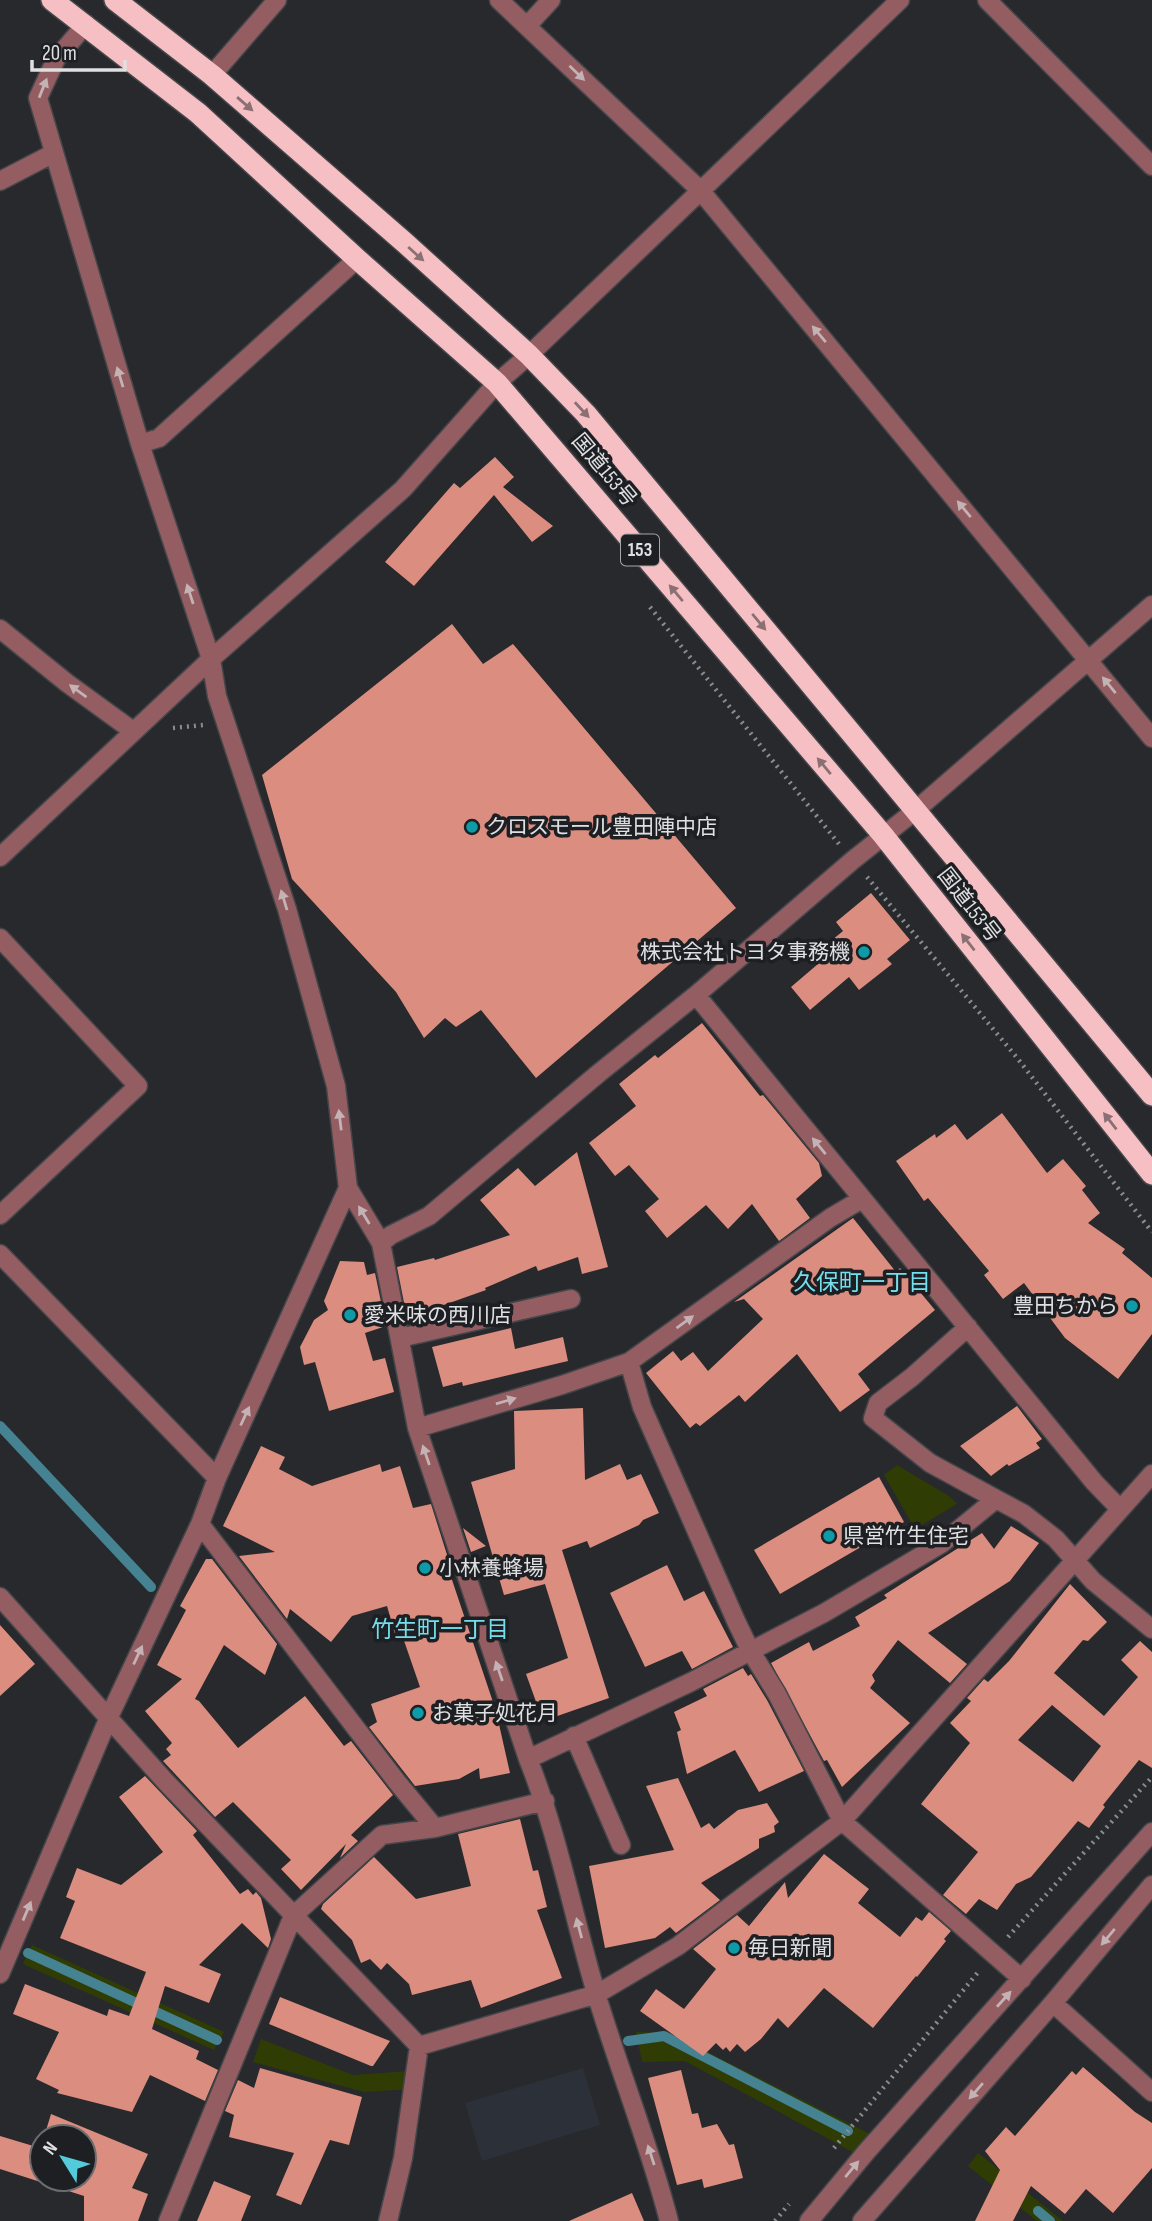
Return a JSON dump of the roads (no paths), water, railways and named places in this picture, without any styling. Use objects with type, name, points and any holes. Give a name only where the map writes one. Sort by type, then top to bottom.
[{"type":"highway","name":"国道153号","points":[[52,0],[198,113],[497,383],[883,835],[1152,1174]]},
{"type":"highway","name":"国道153号","points":[[115,0],[212,75],[529,355],[586,414],[1152,1095]]},
{"type":"street","points":[[212,75],[277,0]]},
{"type":"street","points":[[499,0],[700,190],[1152,738]]},
{"type":"street","points":[[527,26],[551,0]]},
{"type":"street","points":[[0,857],[211,659],[403,489],[497,383],[900,0]]},
{"type":"street","points":[[987,0],[1152,166]]},
{"type":"street","points":[[86,24],[56,59],[38,98],[140,444],[211,659],[217,696],[287,909],[336,1086],[348,1188],[381,1243],[417,1428],[528,1759],[545,1801],[597,1994],[657,2176],[669,2221]]},
{"type":"street","points":[[0,181],[54,153]]},
{"type":"street","points":[[140,444],[159,438],[357,259]]},
{"type":"street","points":[[381,1243],[429,1216],[916,810],[1152,605]]},
{"type":"street","points":[[0,629],[133,731]]},
{"type":"street","points":[[0,938],[138,1086],[0,1215]]},
{"type":"street","points":[[696,995],[1094,1482],[1120,1509]]},
{"type":"street","points":[[0,1974],[109,1717],[200,1524],[217,1478],[348,1188]]},
{"type":"street","points":[[417,1428],[629,1362],[830,1218],[862,1199]]},
{"type":"street","points":[[0,1254],[217,1478]]},
{"type":"street","points":[[400,1338],[571,1299]]},
{"type":"street","points":[[968,1327],[878,1403],[873,1418],[930,1463],[1024,1514],[1056,1539],[1093,1581],[1152,1629]]},
{"type":"street","points":[[629,1362],[642,1407],[750,1650],[777,1694],[842,1821],[1022,1979]]},
{"type":"street","points":[[419,2046],[597,1994],[678,1946],[842,1821],[1152,1474]]},
{"type":"street","points":[[528,1759],[691,1682],[824,1612],[942,1544],[996,1499]]},
{"type":"street","points":[[200,1524],[435,1828]]},
{"type":"street","points":[[0,1597],[165,1781],[419,2046]]},
{"type":"street","points":[[574,1737],[621,1845]]},
{"type":"street","points":[[169,2221],[293,1916],[383,1835],[435,1828],[545,1801]]},
{"type":"street","points":[[809,2221],[867,2151],[1152,1832]]},
{"type":"street","points":[[862,2221],[1053,2003],[1152,1885]]},
{"type":"street","points":[[1053,2003],[1152,2092]]},
{"type":"street","points":[[388,2221],[403,2158],[419,2046]]},
{"type":"waterway","points":[[0,1426],[151,1587]]},
{"type":"waterway","points":[[28,1953],[217,2040]]},
{"type":"waterway","points":[[628,2041],[664,2036],[848,2131]]},
{"type":"waterway","points":[[1038,2211],[1050,2221]]},
{"type":"place","name":"クロスモール豊田陣中店","points":[[472,827]]},
{"type":"place","name":"株式会社トヨタ事務機","points":[[864,952]]},
{"type":"place","name":"豊田ちから","points":[[1132,1306]]},
{"type":"place","name":"愛米味の西川店","points":[[350,1315]]},
{"type":"place","name":"県営竹生住宅","points":[[829,1536]]},
{"type":"place","name":"小林養蜂場","points":[[425,1568]]},
{"type":"place","name":"お菓子処花月","points":[[418,1713]]},
{"type":"place","name":"毎日新聞","points":[[734,1948]]},
{"type":"district","name":"久保町一丁目","points":[[862,1283]]},
{"type":"district","name":"竹生町一丁目","points":[[440,1630]]}]
